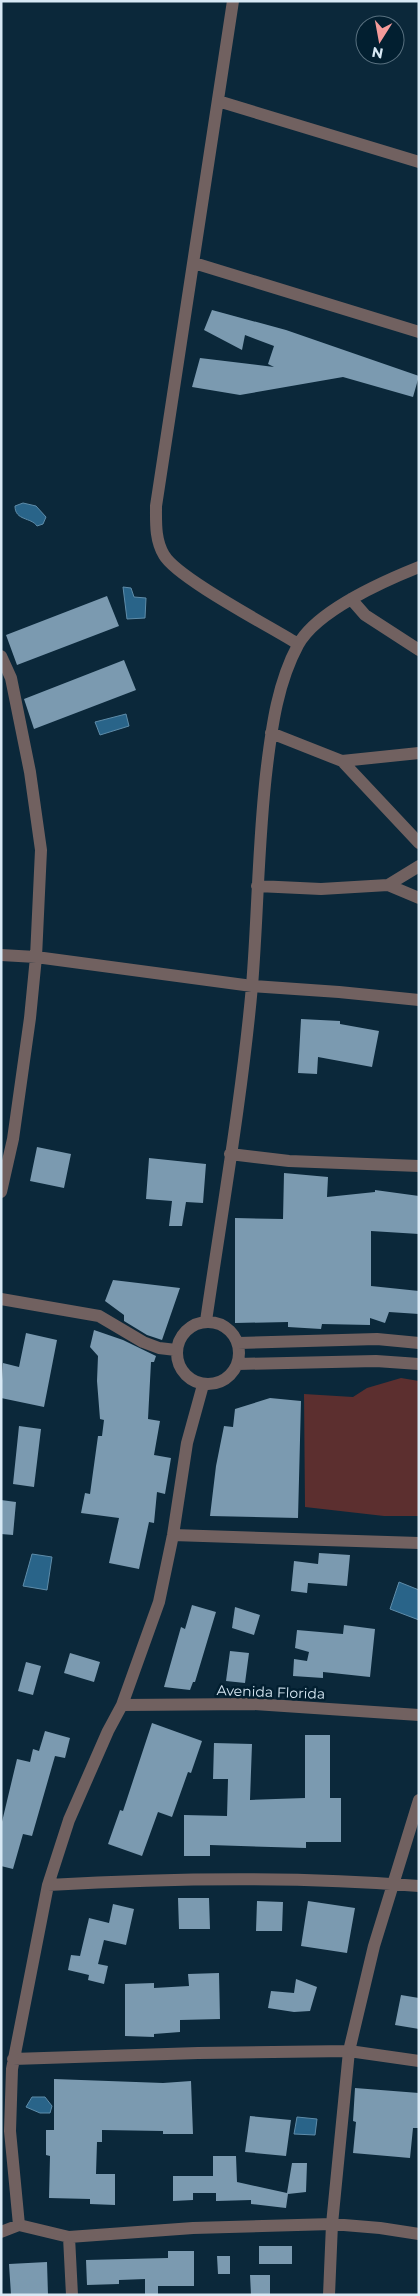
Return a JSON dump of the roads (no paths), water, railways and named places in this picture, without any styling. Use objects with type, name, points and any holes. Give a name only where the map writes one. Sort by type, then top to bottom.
[{"type":"street","points":[[233,1],[156,506],[157,536],[164,556],[186,577],[298,644]]},
{"type":"street","points":[[218,101],[419,162]]},
{"type":"street","points":[[194,263],[419,332]]},
{"type":"street","points":[[206,1321],[252,986],[261,814],[271,733],[279,693],[298,644],[318,623],[351,599],[379,583],[419,567]]},
{"type":"street","points":[[351,599],[365,615],[419,650]]},
{"type":"street","points":[[1,656],[11,678],[30,772],[40,850],[36,956],[30,1018],[14,1130],[1,1192]]},
{"type":"street","points":[[271,733],[342,761],[419,844]]},
{"type":"street","points":[[342,761],[419,753]]},
{"type":"street","points":[[388,885],[419,866]]},
{"type":"street","points":[[257,886],[321,889],[388,885],[419,898]]},
{"type":"street","points":[[1,955],[36,956],[252,986],[419,1000]]},
{"type":"street","points":[[230,1154],[289,1161],[419,1166]]},
{"type":"street","points":[[1,1299],[99,1316],[143,1342],[159,1348],[176,1350]]},
{"type":"street","points":[[206,1321],[220,1324],[231,1331],[238,1343],[240,1353],[238,1364],[230,1376],[218,1383],[203,1385],[192,1380],[182,1372],[177,1362],[176,1350],[179,1339],[186,1330],[195,1324],[206,1321]]},
{"type":"street","points":[[238,1343],[378,1339],[419,1343]]},
{"type":"street","points":[[238,1364],[376,1361],[419,1364]]},
{"type":"street","points":[[18,2226],[10,2131],[13,2059],[48,1885],[70,1820],[108,1731],[122,1705],[159,1602],[173,1536],[187,1443],[203,1385]]},
{"type":"street","points":[[173,1536],[419,1543]]},
{"type":"street","name":"Avenida Florida","points":[[122,1705],[253,1704],[419,1715]]},
{"type":"street","points":[[329,2295],[332,2224],[349,2051],[392,1884],[419,1800]]},
{"type":"street","points":[[48,1885],[220,1878],[301,1879],[419,1886]]},
{"type":"street","points":[[13,2059],[198,2053],[349,2051],[419,2060]]},
{"type":"street","points":[[1,2232],[18,2226],[69,2237],[194,2228],[332,2224],[380,2228],[419,2234]]},
{"type":"street","points":[[69,2237],[72,2295]]},
{"type":"water","points":[[23,503],[36,506],[46,517],[43,524],[37,526],[31,521],[20,517],[15,506]]},
{"type":"water","points":[[123,587],[131,588],[134,597],[146,598],[145,618],[127,619]]},
{"type":"water","points":[[126,714],[129,726],[100,735],[95,722]]},
{"type":"water","points":[[32,1554],[52,1557],[47,1590],[23,1586]]},
{"type":"water","points":[[399,1582],[419,1590],[419,1620],[390,1609]]},
{"type":"water","points":[[32,2097],[45,2097],[52,2106],[50,2113],[40,2113],[26,2107]]},
{"type":"water","points":[[297,2117],[317,2119],[315,2135],[294,2134]]}]
